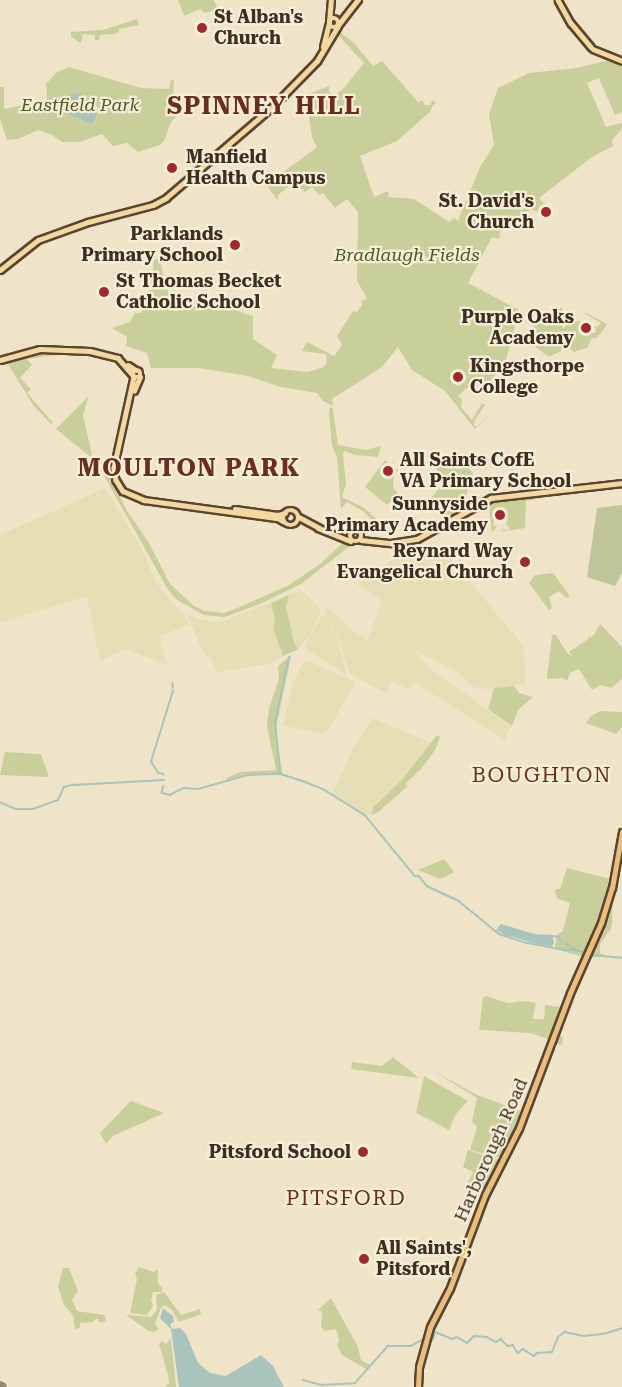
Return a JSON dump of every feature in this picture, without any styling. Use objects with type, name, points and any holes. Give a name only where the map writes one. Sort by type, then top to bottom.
[{"type":"highway","name":"Harborough Road","points":[[418,1387],[418,1370],[426,1340],[451,1285],[485,1195],[526,1112],[610,894],[622,832]]},
{"type":"main road","points":[[0,270],[38,240],[88,222],[153,205],[166,198],[249,129],[314,64],[357,0]]},
{"type":"main road","points":[[558,0],[571,23],[592,48],[622,61]]},
{"type":"main road","points":[[331,3],[331,15],[338,26]]},
{"type":"main road","points":[[314,64],[327,36],[331,3]]},
{"type":"main road","points":[[329,22],[346,15]]},
{"type":"main road","points":[[329,22],[332,28],[338,26]]},
{"type":"main road","points":[[327,36],[333,34]]},
{"type":"main road","points":[[2,359],[48,349],[90,351],[117,356],[134,374]]},
{"type":"main road","points":[[90,351],[118,358],[134,374]]},
{"type":"main road","points":[[128,368],[132,391]]},
{"type":"main road","points":[[134,374],[141,373],[117,469],[120,481],[126,490],[141,497],[280,515],[292,511],[304,522],[341,538],[351,541],[363,538],[394,543],[417,539],[491,498],[622,483]]},
{"type":"main road","points":[[134,374],[114,468],[115,478],[121,489],[131,497],[284,520],[289,525],[304,522]]},
{"type":"main road","points":[[119,446],[126,429]]},
{"type":"main road","points":[[220,507],[235,512]]},
{"type":"main road","points":[[284,520],[285,513]]},
{"type":"main road","points":[[296,523],[298,516]]},
{"type":"main road","points":[[341,538],[357,531],[363,538]]},
{"type":"main road","points":[[350,535],[351,541]]},
{"type":"shaded area","points":[[105,488],[144,553],[155,581],[173,604],[182,611],[189,625],[159,636],[168,665],[125,649],[100,661],[87,596],[0,623],[0,535]]},
{"type":"shaded area","points":[[417,542],[425,550],[449,557],[523,645],[526,684],[484,689],[474,687],[456,671],[412,649],[432,670],[510,726],[505,740],[414,682],[410,690],[391,681],[386,693],[350,674],[338,637],[324,612],[325,609],[328,608],[355,632],[368,640],[382,600],[357,585]]},
{"type":"shaded area","points":[[299,591],[305,593],[321,610],[311,634],[298,649],[294,642],[286,607],[289,595]]},
{"type":"shaded area","points":[[271,603],[275,619],[273,628],[283,656],[271,664],[216,672],[211,658],[203,652],[186,613],[198,619],[221,622]]},
{"type":"shaded area","points":[[323,613],[336,635],[347,675],[304,648]]},
{"type":"shaded area","points":[[305,660],[356,682],[328,730],[321,734],[283,725],[293,682]]},
{"type":"shaded area","points":[[373,718],[431,743],[401,781],[378,801],[368,816],[332,794],[354,747]]},
{"type":"green space","points":[[178,0],[214,0],[218,9],[205,13],[200,9],[184,16]]},
{"type":"green space","points":[[137,19],[139,25],[119,29],[119,32],[114,34],[100,35],[99,40],[95,40],[95,35],[83,34],[81,43],[71,37],[71,32],[103,30]]},
{"type":"green space","name":"Bradlaugh Fields","points":[[340,32],[354,43],[373,66],[382,61],[418,102],[422,100],[425,105],[430,105],[433,100],[436,103],[432,106],[431,111],[397,141],[360,156],[374,197],[388,191],[389,197],[414,199],[449,222],[454,218],[458,221],[480,167],[494,145],[489,114],[498,88],[529,73],[576,68],[610,60],[622,63],[622,112],[615,115],[599,78],[587,83],[606,127],[622,123],[622,129],[612,140],[613,146],[592,157],[539,198],[546,205],[540,207],[538,212],[530,209],[526,219],[514,222],[515,228],[508,226],[506,230],[501,229],[499,239],[492,237],[468,283],[519,310],[505,364],[486,386],[480,381],[482,387],[477,382],[478,386],[474,384],[478,381],[475,381],[458,396],[462,399],[461,407],[472,420],[482,403],[485,405],[473,423],[476,427],[492,413],[475,429],[445,391],[412,370],[398,347],[382,367],[332,399],[333,406],[323,401],[317,393],[280,387],[248,376],[199,368],[151,368],[147,353],[126,346],[127,337],[112,328],[130,322],[135,313],[141,313],[150,289],[154,260],[159,258],[173,311],[218,301],[222,306],[253,316],[253,339],[277,355],[271,368],[308,372],[324,367],[327,362],[326,354],[302,351],[307,342],[334,356],[342,345],[337,336],[353,311],[357,312],[362,305],[362,299],[364,301],[367,298],[357,281],[358,212],[347,199],[335,208],[323,193],[319,195],[312,187],[305,192],[294,182],[278,195],[278,200],[266,185],[317,147],[312,137],[306,95],[329,86],[329,91],[334,96],[343,89],[364,63],[338,35]]},
{"type":"green space","name":"Eastfield Park","points":[[69,67],[141,88],[169,89],[171,79],[174,81],[173,97],[176,117],[171,122],[164,141],[160,145],[138,152],[127,143],[113,146],[102,134],[80,142],[62,142],[38,130],[18,139],[7,140],[0,119],[0,87],[4,87],[4,109],[47,100],[46,84],[56,73]]},
{"type":"green space","points":[[561,307],[565,317],[561,325],[564,328],[569,322],[579,321],[582,323],[580,328],[584,333],[595,333],[596,328],[590,324],[597,327],[601,323],[583,311],[607,324],[595,339],[592,338],[587,348],[574,352],[563,343],[561,351],[549,357],[530,343],[536,319],[547,325]]},
{"type":"green space","points":[[71,350],[70,353],[27,359],[32,365],[20,378],[31,389],[27,393],[53,423],[51,424],[33,405],[5,359],[36,351]]},
{"type":"green space","points":[[89,396],[83,415],[93,459],[56,429]]},
{"type":"green space","points":[[330,407],[333,409],[338,445],[365,450],[381,446],[378,457],[356,455],[344,451],[343,454],[346,484],[342,497],[364,508],[378,520],[374,522],[363,511],[347,502],[341,509],[337,457],[332,446]]},
{"type":"green space","points":[[455,453],[473,473],[461,513],[451,519],[428,501],[444,483],[437,476],[437,468]]},
{"type":"green space","name":"All Saints CofE VA Primary School","points":[[385,460],[398,470],[394,475],[393,488],[403,499],[396,507],[390,502],[387,505],[365,487]]},
{"type":"green space","points":[[111,471],[111,479],[127,511],[149,543],[170,584],[194,606],[204,611],[224,613],[289,585],[320,564],[343,543],[350,543],[350,546],[301,584],[262,603],[225,617],[204,615],[177,600],[167,588],[102,472]]},
{"type":"green space","points":[[576,489],[586,490],[543,494],[541,498],[526,501],[525,528],[499,532],[504,530],[502,525],[505,530],[510,529],[506,524],[508,518],[495,514],[493,525],[497,527],[492,532],[488,501]]},
{"type":"green space","points":[[622,505],[622,573],[615,586],[587,577],[597,508]]},
{"type":"green space","points":[[553,573],[570,596],[566,598],[559,591],[549,597],[552,608],[549,610],[529,583],[535,575]]},
{"type":"green space","points":[[289,595],[286,607],[294,642],[298,649],[283,656],[273,628],[275,619],[271,603]]},
{"type":"green space","points":[[600,624],[622,647],[622,679],[611,688],[600,685],[592,690],[579,669],[570,673],[567,681],[562,678],[547,679],[552,635],[556,635],[567,653],[573,657],[569,652],[588,639],[588,636],[590,638],[594,635]]},
{"type":"green space","points":[[291,656],[276,728],[282,773],[248,775],[225,782],[227,778],[240,772],[276,770],[267,726],[269,709],[279,678],[278,666]]},
{"type":"green space","points":[[514,686],[519,693],[533,697],[518,710],[512,726],[488,709],[494,688]]},
{"type":"green space","points":[[600,711],[622,712],[622,727],[616,734],[586,723],[591,716]]},
{"type":"green space","points":[[437,735],[440,737],[435,750],[422,768],[405,784],[408,786],[377,813],[371,815],[374,806],[401,781]]},
{"type":"green space","points":[[5,752],[41,754],[49,777],[0,775]]},
{"type":"green space","points":[[444,859],[454,872],[440,879],[418,870]]},
{"type":"green space","points":[[567,868],[610,879],[613,895],[612,923],[611,929],[600,944],[600,953],[607,956],[588,958],[558,950],[555,946],[557,935],[563,931],[570,903],[558,899],[555,893],[556,889],[560,889]]},
{"type":"green space","points":[[486,996],[508,1003],[525,1001],[536,1003],[533,1019],[544,1019],[545,1005],[561,1007],[565,1013],[559,1033],[563,1039],[562,1045],[555,1044],[541,1081],[536,1078],[554,1041],[530,1033],[479,1030],[483,998]]},
{"type":"green space","points":[[393,1057],[419,1078],[351,1069],[352,1062],[382,1066]]},
{"type":"green space","points":[[430,1069],[477,1095],[521,1111],[502,1158],[470,1150],[477,1127],[472,1122],[477,1098]]},
{"type":"green space","points":[[424,1076],[468,1101],[456,1114],[449,1130],[416,1113]]},
{"type":"green space","points":[[131,1101],[164,1113],[113,1136],[106,1144],[100,1133]]},
{"type":"green space","points":[[468,1150],[502,1161],[485,1190],[468,1182],[473,1172],[463,1167]]},
{"type":"green space","points":[[139,1267],[153,1272],[158,1269],[158,1283],[162,1288],[162,1292],[153,1292],[151,1300],[153,1306],[147,1315],[130,1313],[137,1279],[135,1274]]},
{"type":"green space","points":[[63,1268],[69,1268],[78,1291],[72,1300],[77,1311],[104,1315],[106,1320],[104,1322],[99,1322],[97,1318],[93,1322],[80,1323],[80,1328],[75,1329],[73,1315],[64,1305],[58,1287]]},
{"type":"green space","points":[[164,1292],[181,1315],[200,1309],[201,1314],[179,1322],[172,1310],[164,1305],[155,1324],[159,1329],[154,1332],[147,1330],[126,1315],[151,1317],[157,1310],[156,1295]]},
{"type":"green space","points":[[331,1298],[358,1347],[361,1360],[370,1365],[366,1369],[342,1355],[337,1346],[339,1340],[336,1329],[325,1331],[321,1327],[322,1312],[318,1310]]},
{"type":"green space","points":[[171,1338],[176,1387],[165,1387],[169,1383],[168,1375],[159,1344],[162,1341],[166,1344]]},
{"type":"water","points":[[81,93],[88,106],[97,113],[93,124],[66,113],[60,107],[65,96]]},
{"type":"water","points":[[501,924],[534,934],[553,935],[554,943],[552,946],[541,945],[505,935],[496,930]]},
{"type":"water","points":[[163,1308],[173,1316],[174,1322],[170,1324],[172,1329],[180,1328],[186,1334],[198,1363],[210,1373],[226,1376],[261,1355],[273,1366],[284,1387],[179,1387],[171,1329],[160,1318]]},
{"type":"waterway","points":[[280,773],[275,722],[289,657]]},
{"type":"waterway","points":[[173,683],[173,688]]},
{"type":"waterway","points":[[164,775],[158,773],[151,762],[173,691]]},
{"type":"waterway","points":[[164,786],[162,793],[170,795],[184,788],[198,789],[248,775],[281,774],[303,781],[323,789],[365,815],[415,876],[419,876],[427,886],[459,901],[499,934],[523,942],[586,953]]},
{"type":"waterway","points":[[0,802],[16,809],[33,809],[58,800],[64,787],[73,785],[164,780]]},
{"type":"waterway","points":[[554,936],[559,937],[561,942]]},
{"type":"waterway","points":[[566,944],[577,950]]},
{"type":"waterway","points":[[590,955],[622,958]]},
{"type":"waterway","points":[[428,1338],[433,1340],[435,1332],[452,1339],[457,1337],[467,1343],[474,1336],[487,1337],[496,1342],[501,1339],[508,1346],[513,1345],[518,1353],[523,1349],[534,1356],[537,1353],[552,1352],[558,1337],[565,1332],[584,1336],[604,1334],[622,1328]]},
{"type":"waterway","points":[[303,1380],[322,1385],[355,1383],[388,1346],[411,1346],[424,1339]]},
{"type":"place","name":"St Alban's Church","points":[[202,28]]},
{"type":"place","name":"Manfield Health Campus","points":[[172,168]]},
{"type":"place","name":"St. David's Church","points":[[546,212]]},
{"type":"place","name":"Parklands Primary School","points":[[235,245]]},
{"type":"place","name":"St Thomas Becket Catholic School","points":[[104,292]]},
{"type":"place","name":"Purple Oaks Academy","points":[[586,328]]},
{"type":"place","name":"Kingsthorpe College","points":[[458,377]]},
{"type":"place","name":"All Saints CofE VA Primary School","points":[[388,471]]},
{"type":"place","name":"Sunnyside Primary Academy","points":[[500,515]]},
{"type":"place","name":"Reynard Way Evangelical Church","points":[[525,562]]},
{"type":"place","name":"Pitsford School","points":[[363,1152]]},
{"type":"place","name":"All Saints', Pitsford","points":[[364,1259]]},
{"type":"district","name":"SPINNEY HILL","points":[[264,107]]},
{"type":"district","name":"MOULTON PARK","points":[[189,469]]},
{"type":"district","name":"BOUGHTON","points":[[542,775]]},
{"type":"district","name":"PITSFORD","points":[[346,1198]]}]
